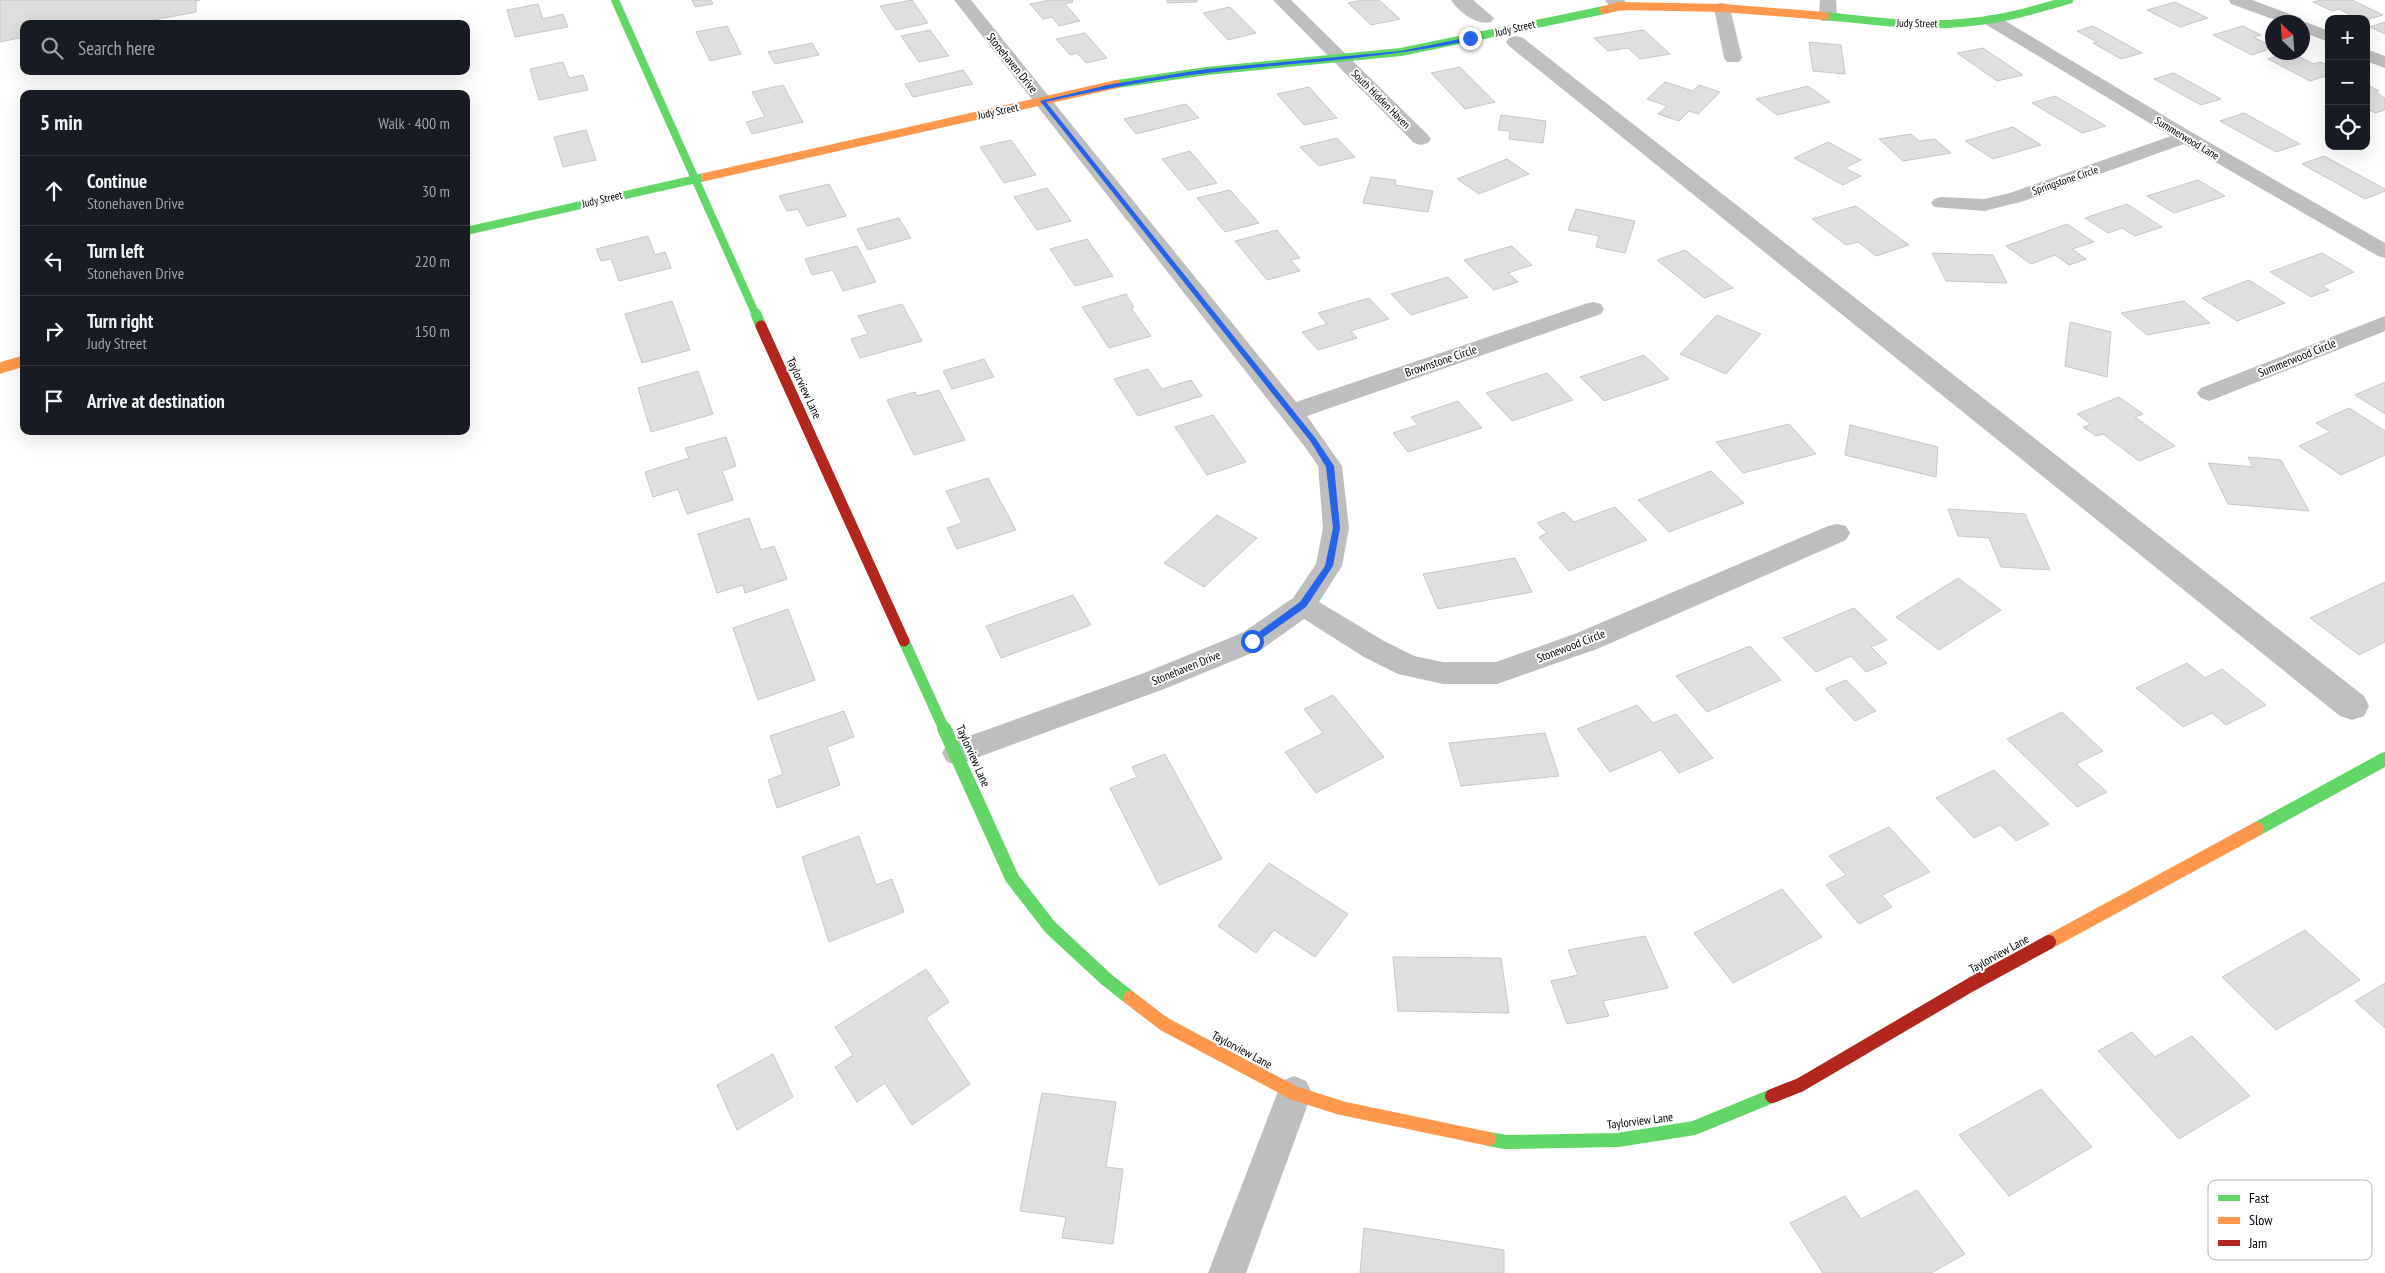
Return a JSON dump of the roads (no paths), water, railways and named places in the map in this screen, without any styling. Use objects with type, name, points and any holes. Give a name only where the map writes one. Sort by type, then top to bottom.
[{"type":"street","name":"Taylorview Lane","points":[[615,0],[1012,878],[1050,927],[1106,979],[1164,1024],[1294,1094],[1341,1108],[1505,1142],[1618,1140],[1694,1128],[1800,1085],[1972,984],[2385,760]]},
{"type":"street","name":"Stonehaven Drive","points":[[957,753],[1154,681],[1252,641],[1303,605],[1329,566],[1336,528],[1330,466],[1314,441],[962,0]]},
{"type":"street","name":"South Hidden Haven","points":[[1281,0],[1421,139]]},
{"type":"street","name":"Judy Street","points":[[470,230],[1112,85],[1207,71],[1401,52],[1617,3],[1722,8],[1828,8],[1910,23],[1991,20],[2070,0]]},
{"type":"street","points":[[2237,0],[2277,15]]},
{"type":"street","points":[[1722,8],[1733,58]]},
{"type":"street","name":"Summerwood Lane","points":[[1991,20],[2186,137],[2385,252]]},
{"type":"street","points":[[2310,29],[2325,35]]},
{"type":"street","points":[[2370,56],[2385,62]]},
{"type":"street","name":"Springstone Circle","points":[[1942,203],[1984,205],[2017,197],[2186,137]]},
{"type":"street","name":"Brownstone Circle","points":[[1290,413],[1593,308]]},
{"type":"street","name":"Summerwood Circle","points":[[2209,393],[2385,323]]},
{"type":"street","points":[[0,368],[20,362]]},
{"type":"street","name":"Stonewood Circle","points":[[1303,605],[1374,649],[1408,666],[1443,673],[1497,674],[1587,642],[1837,533]]},
{"type":"street","points":[[1227,1273],[1294,1094]]},
{"type":"waterway","points":[[1461,0],[1484,18]]},
{"type":"waterway","points":[[1516,42],[2352,706]]}]
